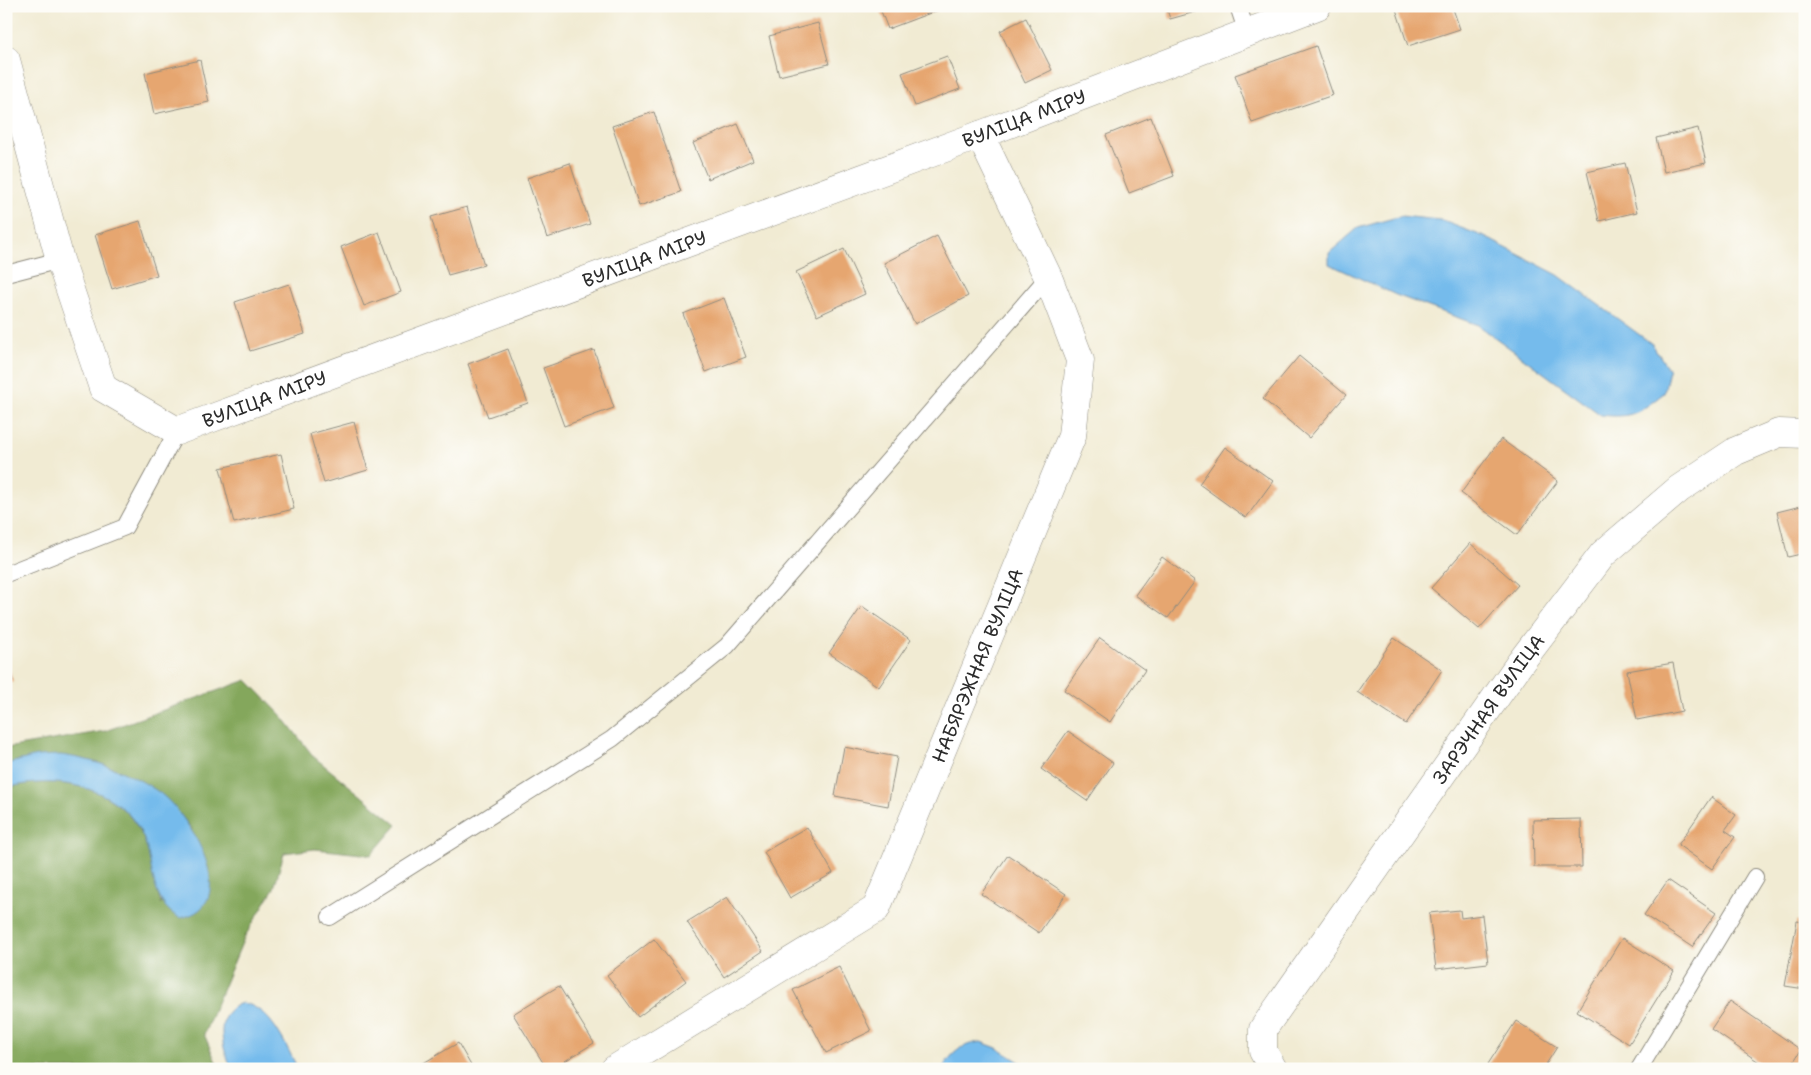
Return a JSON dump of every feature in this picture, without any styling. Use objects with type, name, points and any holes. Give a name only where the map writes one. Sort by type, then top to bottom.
[{"type":"street","name":"ВУЛІЦА МІРУ","points":[[6,60],[60,260],[102,388],[177,431],[980,135],[1317,6]]},
{"type":"street","name":"НАБЯРЭЖНАЯ ВУЛІЦА","points":[[615,1069],[876,909],[1072,436],[1080,360],[1048,277],[980,135]]},
{"type":"street","name":"ЗАРЭЧНАЯ ВУЛІЦА","points":[[1273,1069],[1263,1051],[1263,1030],[1520,663],[1603,554],[1679,489],[1736,451],[1779,433],[1805,434]]},
{"type":"lane","points":[[1238,6],[1247,33]]},
{"type":"lane","points":[[6,274],[60,260]]},
{"type":"lane","points":[[330,917],[612,739],[727,646],[1048,277]]},
{"type":"lane","points":[[6,574],[125,527],[177,431]]},
{"type":"lane","points":[[1639,1069],[1755,877]]},
{"type":"green space","points":[[247,680],[282,716],[314,757],[397,825],[371,855],[315,849],[284,853],[274,888],[244,938],[204,1034],[219,1069],[6,1069],[6,788],[26,784],[67,784],[86,788],[104,796],[120,807],[134,822],[144,840],[161,904],[192,829],[157,792],[113,768],[83,759],[53,756],[38,757],[6,764],[6,748],[105,731]]},
{"type":"water","points":[[1401,216],[1440,220],[1485,237],[1558,275],[1652,344],[1669,370],[1664,393],[1635,413],[1621,416],[1601,415],[1478,325],[1396,295],[1329,264],[1329,253],[1358,228]]},
{"type":"water","points":[[61,755],[87,760],[125,773],[160,793],[172,804],[197,839],[206,860],[210,879],[209,897],[199,910],[180,918],[164,904],[155,885],[145,842],[135,823],[122,808],[106,797],[88,789],[68,784],[26,784],[6,788],[6,764],[37,756]]},
{"type":"water","points":[[242,1003],[252,1006],[269,1020],[283,1039],[298,1069],[232,1069],[223,1041],[223,1022],[233,1008]]},
{"type":"water","points":[[981,1042],[997,1048],[1031,1069],[942,1069],[958,1050]]},
{"type":"building","points":[[879,6],[949,6],[888,29]]},
{"type":"building","points":[[1166,6],[1205,6],[1206,9],[1170,19]]},
{"type":"building","points":[[1395,6],[1452,6],[1460,29],[1408,46]]},
{"type":"building","points":[[1026,18],[1052,70],[1025,83],[1000,31]]},
{"type":"building","points":[[818,23],[829,64],[779,76],[769,36]]},
{"type":"building","points":[[1316,46],[1333,95],[1252,123],[1235,75]]},
{"type":"building","points":[[947,56],[960,89],[915,106],[902,73]]},
{"type":"building","points":[[200,60],[209,102],[154,114],[145,73]]},
{"type":"building","points":[[654,112],[681,192],[639,206],[612,126]]},
{"type":"building","points":[[1151,117],[1174,176],[1129,193],[1106,135]]},
{"type":"building","points":[[738,124],[753,160],[708,179],[693,143]]},
{"type":"building","points":[[1698,128],[1706,163],[1664,172],[1656,138]]},
{"type":"building","points":[[570,163],[590,224],[547,238],[527,178]]},
{"type":"building","points":[[1625,163],[1637,212],[1599,221],[1587,172]]},
{"type":"building","points":[[467,207],[484,265],[448,275],[431,217]]},
{"type":"building","points":[[140,221],[157,275],[112,289],[95,235]]},
{"type":"building","points":[[379,232],[401,292],[364,306],[341,247]]},
{"type":"building","points":[[937,236],[968,296],[915,324],[884,263]]},
{"type":"building","points":[[844,249],[865,294],[817,316],[796,272]]},
{"type":"building","points":[[289,284],[305,334],[250,351],[235,302]]},
{"type":"building","points":[[724,298],[746,357],[706,372],[683,314]]},
{"type":"building","points":[[508,349],[528,403],[488,417],[468,364]]},
{"type":"building","points":[[594,350],[614,408],[564,426],[543,368]]},
{"type":"building","points":[[1299,356],[1346,395],[1309,438],[1263,399]]},
{"type":"building","points":[[354,422],[368,470],[324,483],[310,434]]},
{"type":"building","points":[[1501,439],[1558,481],[1517,535],[1461,493]]},
{"type":"building","points":[[1225,447],[1273,481],[1246,518],[1199,484]]},
{"type":"building","points":[[281,454],[294,509],[234,523],[220,468]]},
{"type":"building","points":[[1805,505],[1805,553],[1788,557],[1777,512]]},
{"type":"building","points":[[1470,543],[1518,585],[1479,629],[1431,588]]},
{"type":"building","points":[[1162,557],[1195,581],[1168,618],[1135,595]]},
{"type":"building","points":[[862,606],[911,640],[879,687],[829,653]]},
{"type":"building","points":[[1100,638],[1145,670],[1110,722],[1064,690]]},
{"type":"building","points":[[1394,638],[1442,670],[1406,724],[1357,692]]},
{"type":"building","points":[[6,659],[13,681],[6,683]]},
{"type":"building","points":[[1673,663],[1682,711],[1637,720],[1627,671]]},
{"type":"building","points":[[1068,731],[1113,763],[1087,801],[1041,769]]},
{"type":"building","points":[[844,747],[897,757],[888,806],[835,796]]},
{"type":"building","points":[[1711,797],[1736,815],[1725,830],[1735,837],[1712,869],[1678,845]]},
{"type":"building","points":[[1581,819],[1582,867],[1534,867],[1533,820]]},
{"type":"building","points":[[807,827],[833,873],[790,898],[764,852]]},
{"type":"building","points":[[1008,855],[1066,894],[1039,933],[981,894]]},
{"type":"building","points":[[1668,880],[1716,913],[1692,947],[1644,915]]},
{"type":"building","points":[[727,897],[763,951],[724,977],[687,922]]},
{"type":"building","points":[[1460,910],[1461,918],[1482,915],[1488,963],[1436,969],[1429,913]]},
{"type":"building","points":[[1797,921],[1805,922],[1805,989],[1785,986]]},
{"type":"building","points":[[1622,938],[1674,971],[1629,1044],[1577,1011]]},
{"type":"building","points":[[654,939],[686,981],[638,1017],[607,975]]},
{"type":"building","points":[[839,967],[871,1031],[826,1053],[793,990]]},
{"type":"building","points":[[559,986],[594,1043],[552,1069],[547,1069],[513,1014]]},
{"type":"building","points":[[1730,1001],[1801,1050],[1789,1069],[1769,1069],[1711,1029]]},
{"type":"building","points":[[1516,1021],[1557,1047],[1543,1069],[1496,1069],[1488,1064]]},
{"type":"building","points":[[458,1043],[473,1069],[413,1069]]}]
